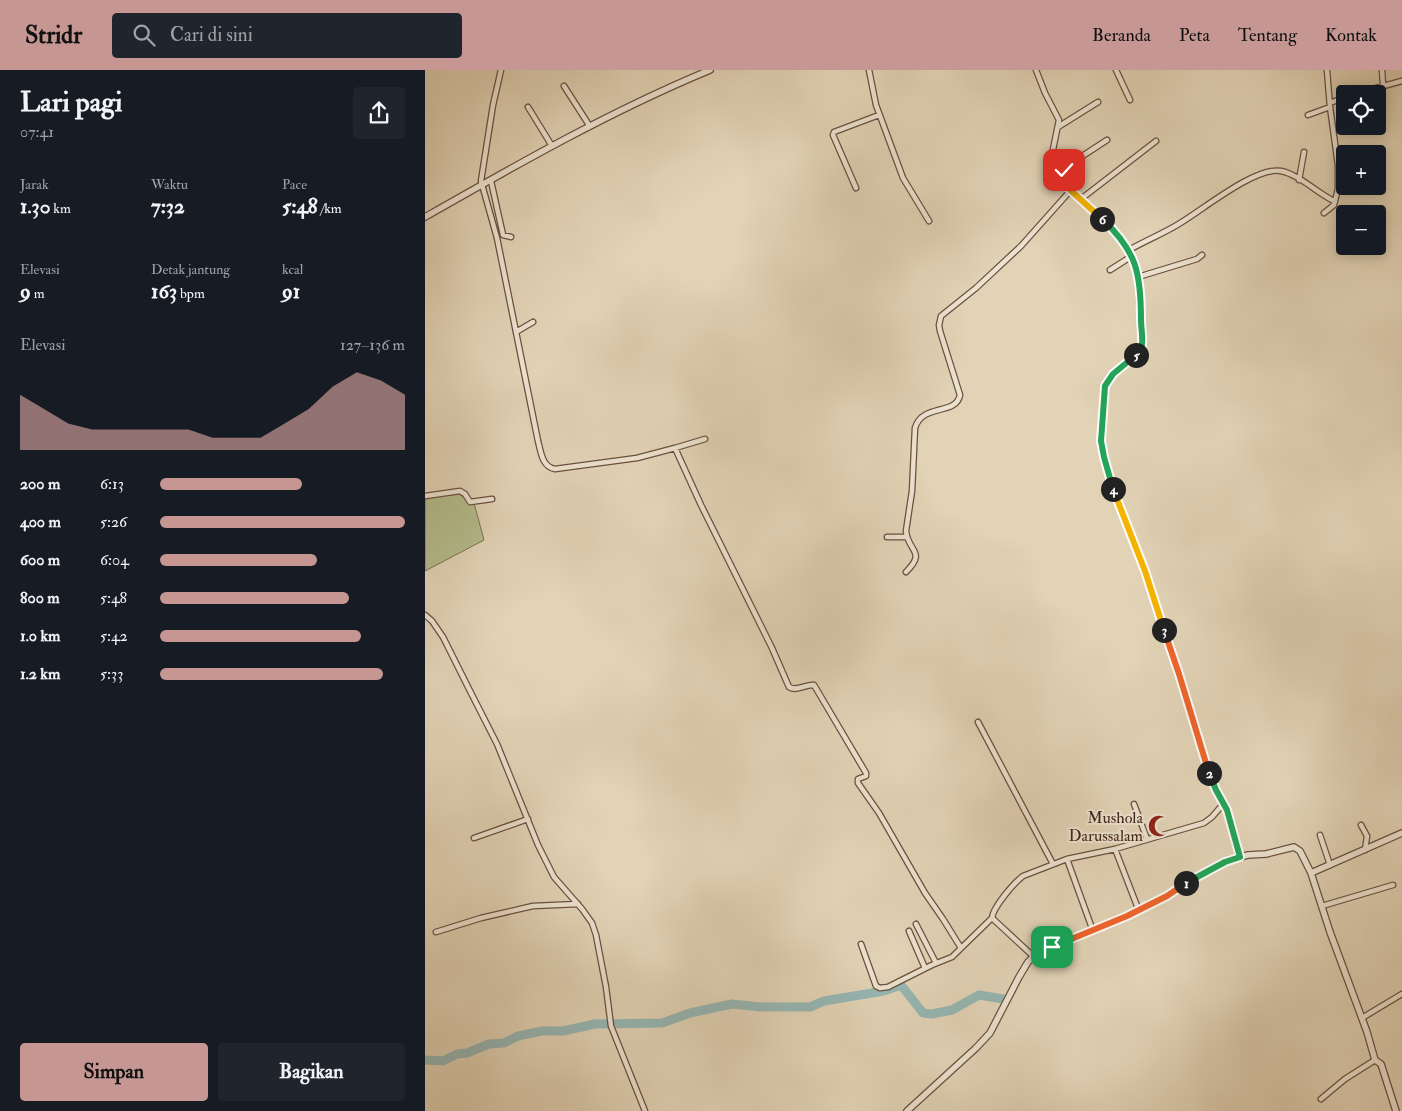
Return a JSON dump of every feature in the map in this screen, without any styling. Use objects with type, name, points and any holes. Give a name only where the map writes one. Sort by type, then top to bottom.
[{"type":"street","points":[[501,70],[483,163],[481,186],[497,238],[538,441],[544,461],[550,468],[555,469],[637,458],[705,439]]},
{"type":"street","points":[[425,217],[589,126],[663,89],[710,70]]},
{"type":"street","points":[[869,70],[879,115],[903,178],[929,221]]},
{"type":"street","points":[[1036,70],[1059,120],[1048,166],[1051,172],[1115,231],[1132,256],[1141,300],[1142,347],[1140,352],[1113,374],[1105,386],[1101,441],[1120,509],[1145,571],[1179,674],[1209,776],[1224,803],[1240,857]]},
{"type":"street","points":[[1116,70],[1130,100]]},
{"type":"street","points":[[1324,212],[1333,206],[1337,194],[1338,165],[1327,70]]},
{"type":"street","points":[[1382,70],[1383,85],[1402,82]]},
{"type":"street","points":[[564,86],[589,126]]},
{"type":"street","points":[[1058,126],[1098,102]]},
{"type":"street","points":[[1308,115],[1336,102]]},
{"type":"street","points":[[528,106],[553,146]]},
{"type":"street","points":[[856,188],[833,135],[834,132],[879,115]]},
{"type":"street","points":[[1056,177],[1107,140]]},
{"type":"street","points":[[1081,199],[1156,141]]},
{"type":"street","points":[[1299,180],[1304,152]]},
{"type":"street","points":[[1129,250],[1177,226],[1219,197],[1257,175],[1275,170],[1284,172],[1314,187],[1334,200]]},
{"type":"street","points":[[491,181],[503,235],[511,237]]},
{"type":"street","points":[[906,572],[916,559],[906,537],[906,523],[912,491],[917,420],[925,414],[955,405],[959,401],[960,395],[940,331],[941,316],[976,288],[1021,246],[1071,190]]},
{"type":"street","points":[[1137,277],[1197,259],[1202,255]]},
{"type":"street","points":[[1110,270],[1132,256]]},
{"type":"street","points":[[517,332],[533,322]]},
{"type":"street","points":[[675,448],[789,687],[797,689],[814,685],[866,773],[866,776],[858,779],[858,783],[879,813],[925,893],[961,948]]},
{"type":"street","points":[[425,496],[460,491],[465,494],[470,502],[492,499]]},
{"type":"street","points":[[887,537],[906,537]]},
{"type":"street","points":[[425,615],[432,621],[451,652],[497,744],[554,876],[590,918],[596,935],[611,1024],[645,1111]]},
{"type":"street","points":[[978,722],[1053,864]]},
{"type":"street","points":[[861,944],[876,986],[888,988],[925,968],[952,957],[992,918],[993,913],[1019,879],[1067,859],[1115,849],[1208,821],[1224,803]]},
{"type":"street","points":[[1133,804],[1147,839]]},
{"type":"street","points":[[475,838],[528,819]]},
{"type":"street","points":[[1361,825],[1367,836],[1365,850]]},
{"type":"street","points":[[1311,874],[1402,833]]},
{"type":"street","points":[[1320,835],[1330,865]]},
{"type":"street","points":[[907,1111],[990,1033],[1010,993],[1033,956],[1139,910],[1225,862],[1240,857],[1270,853],[1294,847],[1300,851],[1311,874],[1375,1060],[1381,1064],[1395,1111]]},
{"type":"street","points":[[1115,849],[1139,910]]},
{"type":"street","points":[[1067,859],[1093,930]]},
{"type":"street","points":[[1322,906],[1393,885]]},
{"type":"street","points":[[436,932],[481,918],[527,907],[578,904]]},
{"type":"street","points":[[992,918],[1033,956]]},
{"type":"street","points":[[916,924],[936,963]]},
{"type":"street","points":[[909,931],[925,968]]},
{"type":"street","points":[[1362,1018],[1402,994]]},
{"type":"street","points":[[1321,1099],[1345,1079],[1375,1060]]},
{"type":"green space","points":[[457,493],[474,503],[484,540],[425,571],[425,498]]},
{"type":"waterway","points":[[425,1060],[443,1061],[457,1054],[467,1053],[489,1044],[504,1043],[518,1036],[542,1031],[563,1031],[595,1024],[662,1023],[690,1013],[732,1004],[761,1007],[810,1007],[824,1001],[884,991],[901,985],[923,1013],[932,1014],[952,1010],[979,995],[1003,999]]},
{"type":"place","name":"Mushola Darussalam","points":[[1159,826]]},
{"type":"route","points":[[1052,947],[1127,916],[1167,896],[1185,883],[1225,862],[1240,857],[1227,810],[1209,776],[1179,674],[1145,571],[1113,490],[1101,441],[1105,386],[1113,374],[1140,352],[1142,347],[1141,300],[1135,264],[1129,250],[1115,231],[1056,177],[1064,170]]}]
